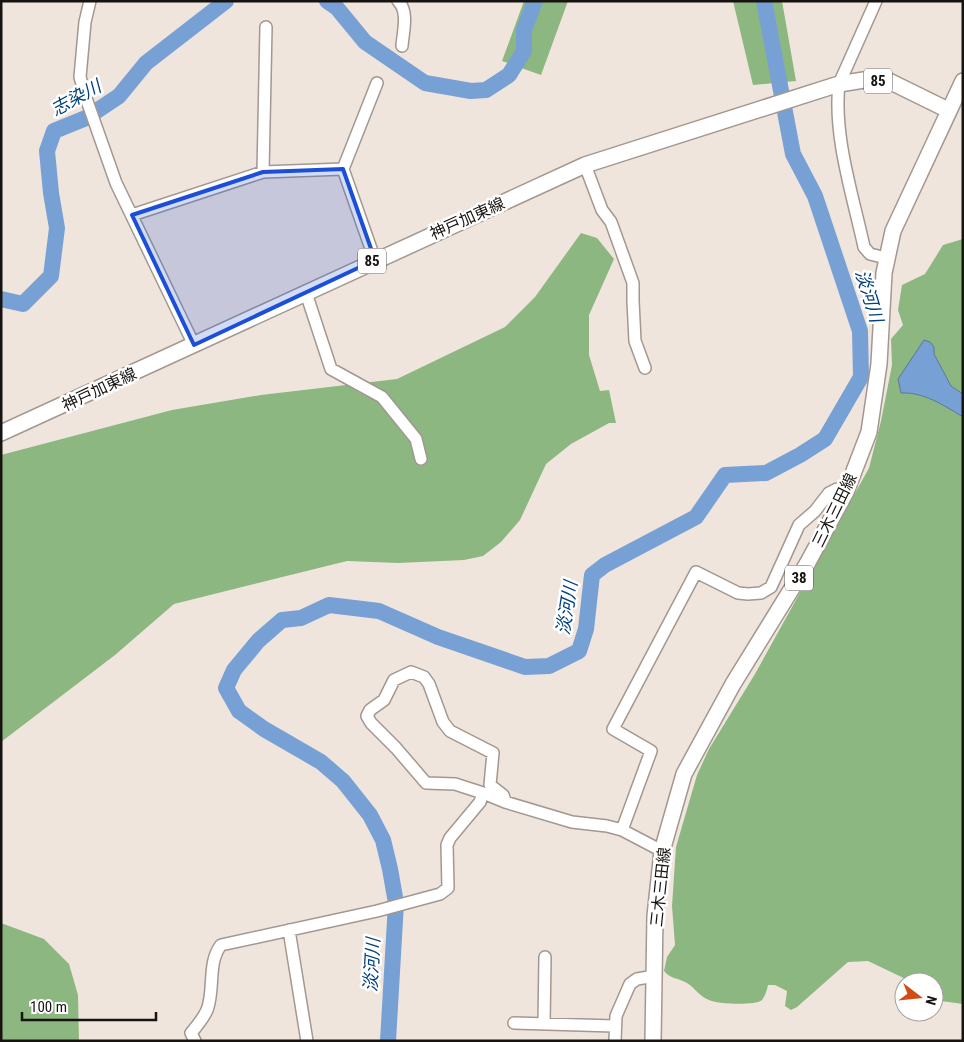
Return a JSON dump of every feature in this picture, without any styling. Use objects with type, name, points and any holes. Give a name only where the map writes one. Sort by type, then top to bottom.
[{"type":"main road","name":"神戸加東線","points":[[1,433],[585,165],[838,84],[870,80],[891,82],[948,110]]},
{"type":"main road","name":"三木三田線","points":[[653,1041],[656,916],[662,851],[684,774],[733,684],[807,564],[846,492],[869,432],[879,364],[886,258],[893,231],[963,81]]},
{"type":"street","points":[[90,1],[80,76],[86,98],[116,184],[194,345]]},
{"type":"street","points":[[398,1],[404,16],[402,46]]},
{"type":"street","points":[[876,1],[838,84],[837,98],[842,148],[864,247],[870,254],[886,258]]},
{"type":"street","points":[[263,172],[266,27]]},
{"type":"street","points":[[375,260],[343,169],[377,83]]},
{"type":"street","points":[[585,165],[602,210],[611,222],[633,283],[636,341],[645,368]]},
{"type":"street","points":[[132,215],[263,172],[343,169]]},
{"type":"street","points":[[306,293],[332,369],[382,397],[416,439],[421,459]]},
{"type":"street","points":[[622,830],[651,751],[613,729],[696,572],[738,593],[762,593],[771,586],[799,525],[815,511],[828,493],[837,489],[846,492]]},
{"type":"street","points":[[505,802],[503,795],[490,785],[493,753],[450,731],[444,722],[429,684],[424,677],[411,672],[394,680],[384,700],[370,710],[367,716],[371,723],[426,782],[455,784],[505,802],[572,822],[607,826],[622,830],[662,851]]},
{"type":"street","points":[[195,1041],[191,1033],[208,1009],[214,958],[221,945],[416,902],[440,894],[448,888],[447,845],[450,838],[480,802],[483,793]]},
{"type":"street","points":[[289,930],[307,1041]]},
{"type":"street","points":[[544,1024],[545,957]]},
{"type":"street","points":[[615,1041],[614,1026],[616,1016],[630,984],[637,979],[654,976]]},
{"type":"street","points":[[514,1023],[614,1026]]},
{"type":"highlighted area","points":[[343,169],[375,260],[194,345],[132,215],[263,172]]},
{"type":"green space","points":[[524,1],[568,1],[541,75],[502,61]]},
{"type":"green space","points":[[733,1],[782,1],[796,81],[753,85]]},
{"type":"green space","points":[[581,233],[597,238],[614,259],[589,315],[589,355],[600,391],[609,390],[616,423],[609,423],[571,444],[546,464],[520,520],[501,542],[483,556],[464,560],[398,563],[347,561],[174,604],[115,655],[1,742],[1,455],[172,410],[261,395],[397,379],[505,327],[535,297]]},
{"type":"green space","points":[[963,239],[963,394],[951,386],[934,354],[901,393],[926,397],[963,417],[963,1004],[944,1001],[944,972],[894,973],[868,961],[848,962],[797,1007],[791,1010],[785,1006],[787,991],[775,985],[768,985],[762,1000],[758,1002],[736,1004],[709,1000],[687,983],[669,976],[664,971],[667,957],[675,945],[672,906],[676,847],[697,775],[709,749],[755,674],[869,468],[892,365],[891,339],[903,325],[898,310],[902,285],[925,274],[943,245]]},
{"type":"green space","points":[[1,923],[44,939],[69,964],[78,995],[79,1041],[1,1041]]},
{"type":"water","points":[[924,340],[930,342],[934,347],[934,354],[951,386],[963,394],[963,417],[925,397],[901,393],[898,379]]},
{"type":"waterway","name":"志染川","points":[[1,299],[23,304],[51,276],[57,228],[47,151],[54,131],[86,118],[119,96],[146,63],[226,1]]},
{"type":"waterway","name":"志染川","points":[[327,1],[337,8],[365,42],[425,83],[471,91],[486,90],[509,75],[524,51],[524,30],[535,1]]},
{"type":"waterway","name":"淡河川","points":[[388,1041],[396,903],[383,840],[370,815],[343,781],[321,762],[264,729],[239,711],[226,688],[234,670],[258,641],[282,620],[301,618],[329,605],[379,611],[438,637],[525,667],[549,666],[579,651],[586,629],[592,575],[605,565],[696,517],[725,475],[766,473],[825,439],[861,377],[860,331],[815,196],[793,154],[764,1]]}]
